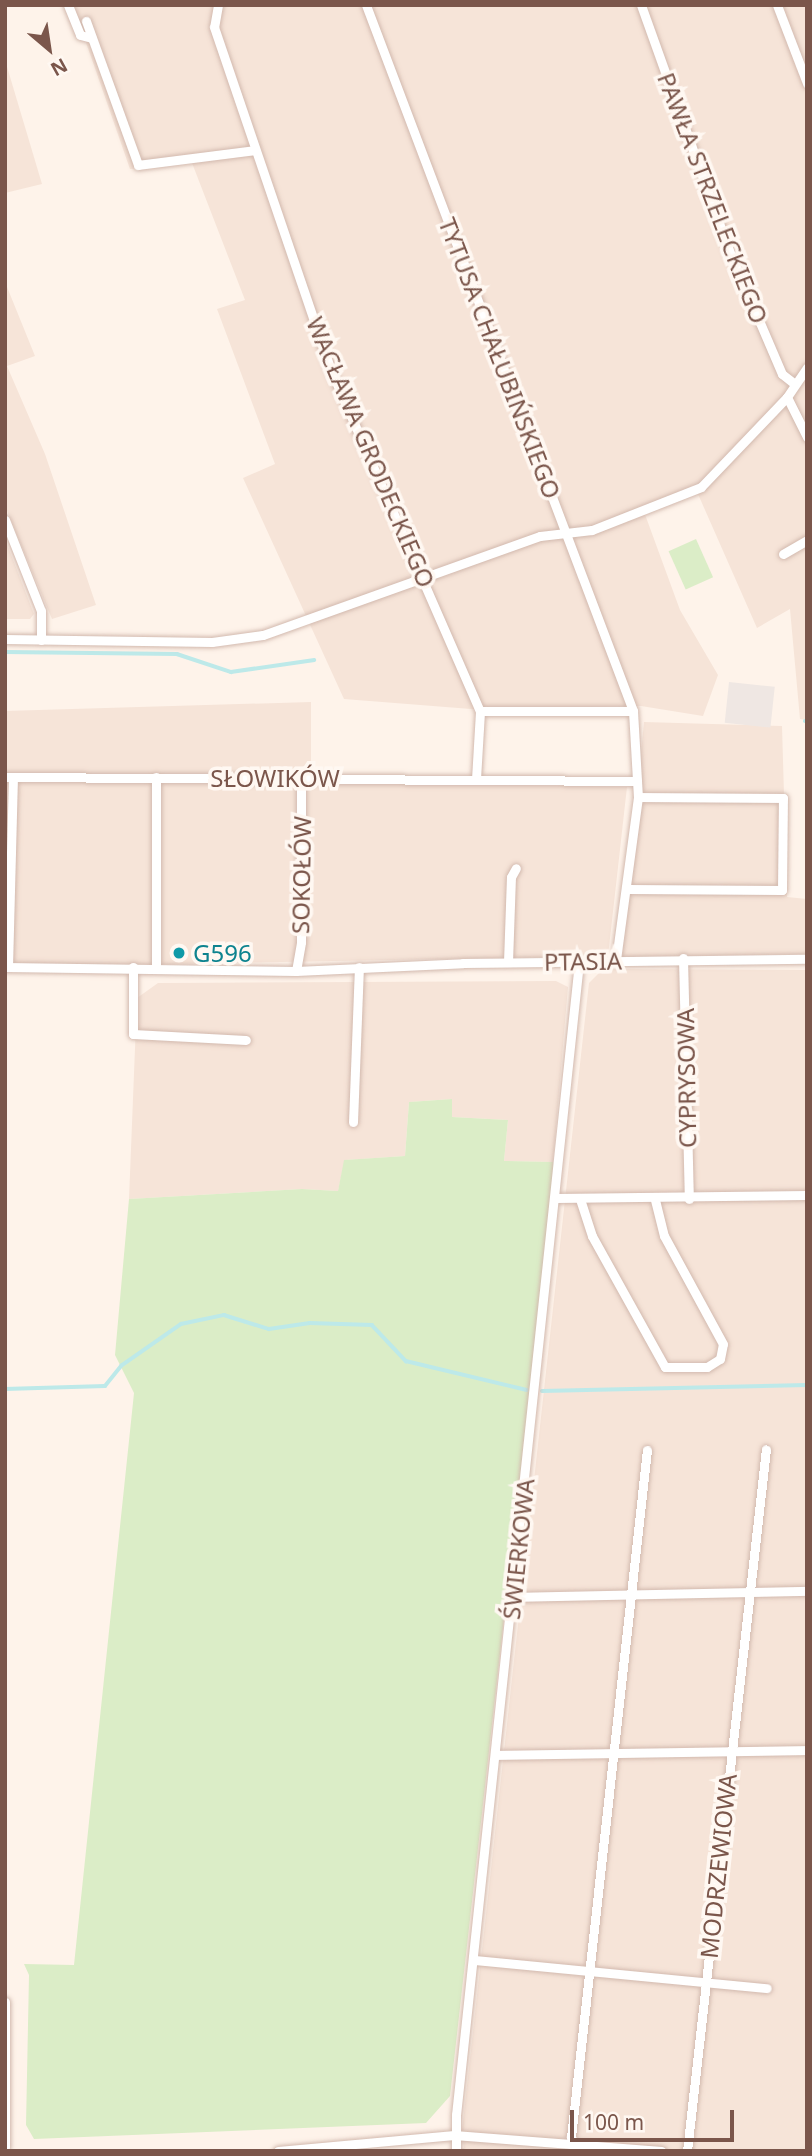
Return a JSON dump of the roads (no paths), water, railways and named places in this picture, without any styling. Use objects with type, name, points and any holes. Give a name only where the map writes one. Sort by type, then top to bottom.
[{"type":"street","points":[[68,5],[80,35],[92,38]]},
{"type":"street","name":"WACŁAWA GRODECKIEGO","points":[[218,5],[214,27],[330,368],[480,711]]},
{"type":"street","name":"TYTUSA CHAŁUBIŃSKIEGO","points":[[366,5],[633,711],[638,797],[616,960]]},
{"type":"street","name":"PAWŁA STRZELECKIEGO","points":[[641,5],[728,248],[782,374],[795,384]]},
{"type":"street","points":[[776,5],[807,83]]},
{"type":"street","points":[[86,21],[138,165],[254,150]]},
{"type":"street","points":[[5,639],[239,640],[290,628],[540,536],[568,536],[701,487],[787,397],[807,367]]},
{"type":"street","points":[[787,397],[807,437]]},
{"type":"street","points":[[5,520],[41,611],[41,640]]},
{"type":"street","points":[[783,554],[807,540]]},
{"type":"street","points":[[476,779],[480,711],[633,711]]},
{"type":"street","points":[[7,967],[9,777]]},
{"type":"street","name":"SŁOWIKÓW","points":[[9,777],[637,781]]},
{"type":"street","points":[[156,777],[156,967]]},
{"type":"street","name":"SOKOŁÓW","points":[[296,971],[301,942],[301,778]]},
{"type":"street","points":[[627,889],[782,891],[783,798],[638,797]]},
{"type":"street","points":[[508,962],[511,877],[516,868]]},
{"type":"street","name":"PTASIA","points":[[7,967],[296,971],[508,962],[682,958],[807,959]]},
{"type":"street","name":"CYPRYSOWA","points":[[682,958],[689,1199]]},
{"type":"street","name":"ŚWIERKOWA","points":[[456,2151],[454,2135],[556,1198],[579,962]]},
{"type":"street","points":[[133,967],[133,1034],[246,1040]]},
{"type":"street","points":[[352,1122],[359,967]]},
{"type":"street","points":[[556,1198],[689,1199],[807,1195]]},
{"type":"street","points":[[580,1199],[592,1236],[664,1367],[707,1367],[720,1359],[723,1345],[664,1236],[655,1199]]},
{"type":"street","name":"MODRZEWIOWA","points":[[687,2151],[766,1449]]},
{"type":"street","points":[[576,2147],[571,2137],[612,1752],[648,1451]]},
{"type":"street","points":[[513,1597],[807,1591]]},
{"type":"street","name":"MODRZEWIOWA","points":[[496,1755],[807,1750]]},
{"type":"street","name":"MODRZEWIOWA","points":[[474,1959],[589,1968],[767,1989]]},
{"type":"street","points":[[5,2002],[6,2149]]},
{"type":"street","points":[[278,2151],[454,2135],[576,2147],[660,2151]]},
{"type":"waterway","points":[[5,652],[177,654],[231,672],[314,660]]},
{"type":"waterway","points":[[5,1389],[105,1386],[121,1366],[181,1324],[224,1315],[269,1329],[310,1323],[372,1325],[406,1361],[527,1390]]},
{"type":"waterway","points":[[542,1391],[807,1385]]},
{"type":"place","name":"G596","points":[[179,953]]}]
